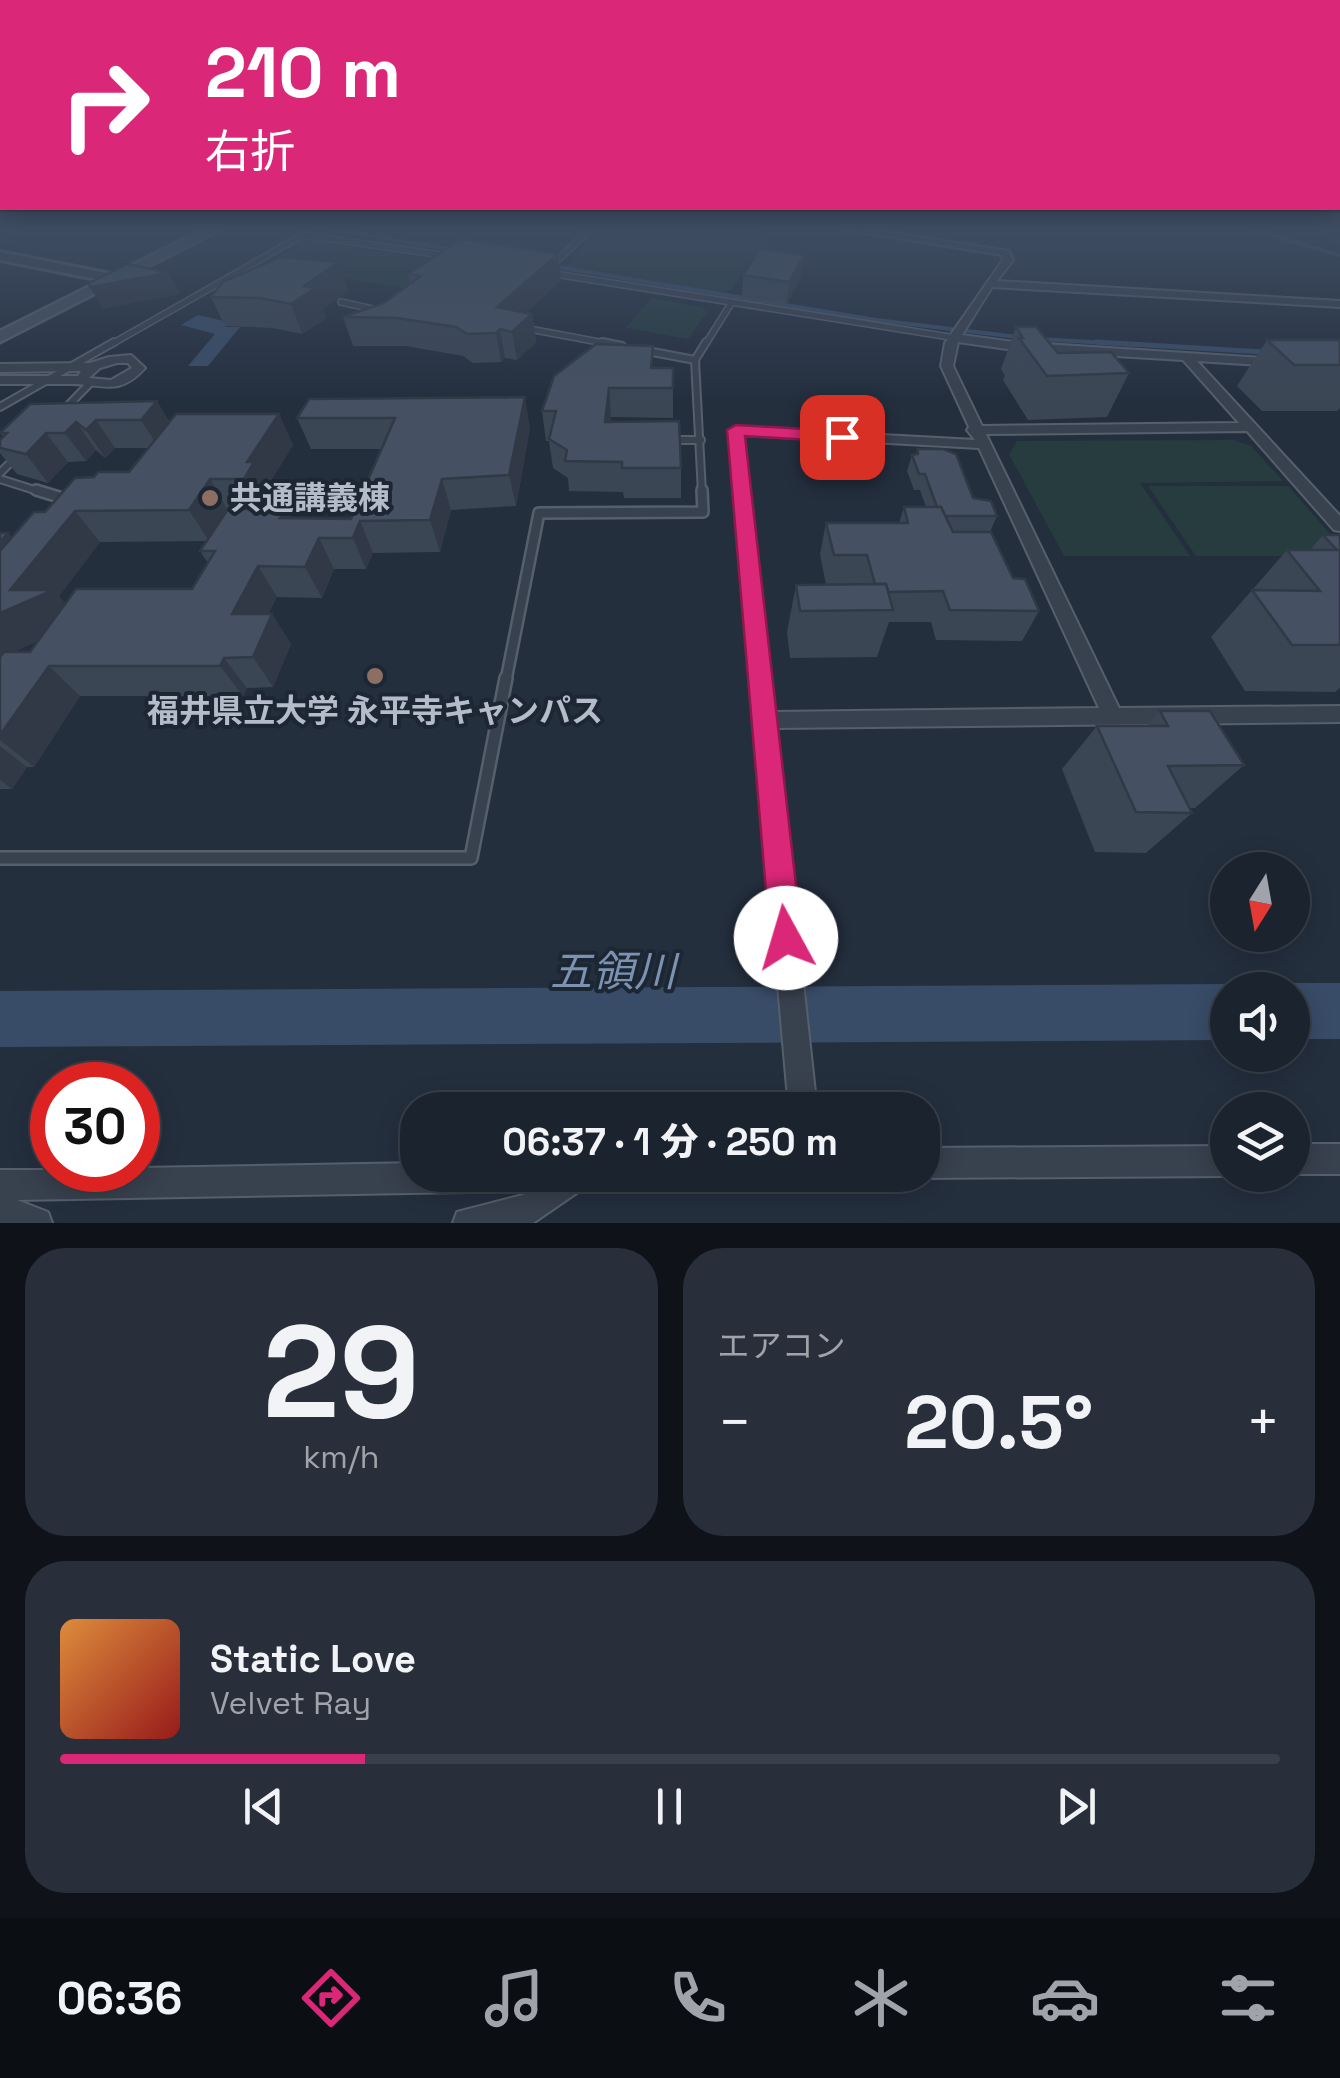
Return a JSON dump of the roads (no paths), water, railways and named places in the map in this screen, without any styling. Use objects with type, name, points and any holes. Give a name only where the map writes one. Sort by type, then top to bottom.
[{"type":"main road","points":[[0,337],[104,284]]},
{"type":"street","points":[[989,284],[946,353],[947,366],[1112,714]]},
{"type":"street","points":[[990,284],[1340,304]]},
{"type":"street","points":[[956,338],[1014,346],[1282,362]]},
{"type":"street","points":[[1186,357],[1340,526]]},
{"type":"street","points":[[0,368],[92,366],[122,358],[139,366],[121,380],[0,380]]},
{"type":"street","points":[[86,382],[92,366]]},
{"type":"street","points":[[800,1092],[736,430],[978,437],[1249,427]]},
{"type":"street","points":[[765,720],[1340,714]]},
{"type":"street","points":[[1310,1159],[1340,1158]]},
{"type":"street","points":[[940,1162],[1210,1160]]},
{"type":"street","points":[[0,1185],[400,1179]]},
{"type":"street","points":[[468,1223],[530,1208],[558,1192]]},
{"type":"street","points":[[0,1208],[37,1223]]},
{"type":"lane","points":[[0,408],[216,284]]},
{"type":"lane","points":[[620,284],[956,338]]},
{"type":"lane","points":[[341,302],[388,312]]},
{"type":"lane","points":[[0,858],[470,858],[539,513],[703,512],[695,360],[732,302]]},
{"type":"lane","points":[[521,328],[695,360]]},
{"type":"lane","points":[[51,422],[86,382]]},
{"type":"lane","points":[[662,440],[701,440]]},
{"type":"lane","points":[[26,448],[0,476],[59,497],[61,507],[49,521]]},
{"type":"water","points":[[198,315],[228,322],[225,327],[240,327],[208,366],[188,366],[215,334],[181,325]]},
{"type":"waterway","points":[[660,284],[876,320],[1018,337]]},
{"type":"waterway","points":[[1040,339],[1139,345]]},
{"type":"waterway","points":[[1096,342],[1263,352]]},
{"type":"waterway","name":"五領川","points":[[1310,1011],[1340,1011]]},
{"type":"waterway","name":"五領川","points":[[0,1019],[1210,1012]]},
{"type":"place","name":"共通講義棟","points":[[210,498]]},
{"type":"place","name":"福井県立大学 永平寺キャンパス","points":[[375,676]]}]
